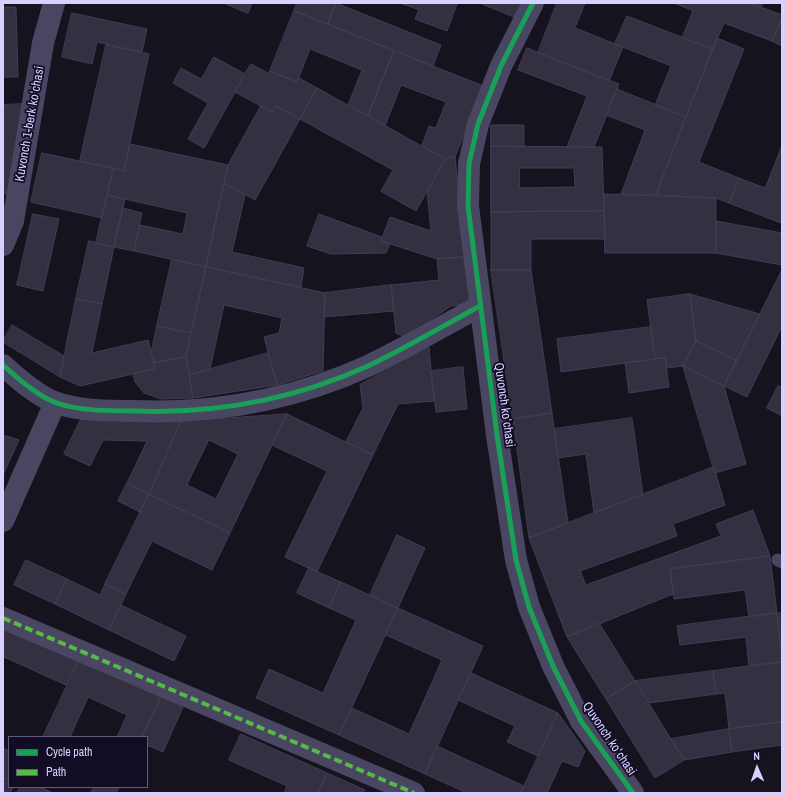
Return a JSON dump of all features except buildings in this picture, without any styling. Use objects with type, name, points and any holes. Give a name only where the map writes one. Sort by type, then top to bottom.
[{"type":"street","name":"Kuvonch 1-berk koʻchasi","points":[[3,244],[13,221],[43,43],[54,3]]},
{"type":"street","name":"Quvonch koʻchasi","points":[[533,3],[501,66],[486,103],[478,124],[470,164],[468,206],[480,306],[497,435],[516,560],[529,607],[553,666],[581,721],[633,793]]},
{"type":"street","points":[[3,365],[34,391],[55,403],[93,410],[173,413],[248,404],[306,390],[368,366],[480,306]]},
{"type":"street","points":[[3,522],[55,403]]},
{"type":"street","points":[[3,618],[414,793]]},
{"type":"marked path","points":[[3,618],[414,793]]},
{"type":"cycle path","points":[[533,3],[501,66],[478,124],[469,164],[468,206],[497,435],[516,560],[529,607],[553,666],[581,721],[633,793]]},
{"type":"cycle path","points":[[3,365],[40,395],[63,405],[83,409],[105,411],[165,411],[225,407],[283,396],[340,378],[396,352],[480,306]]}]
